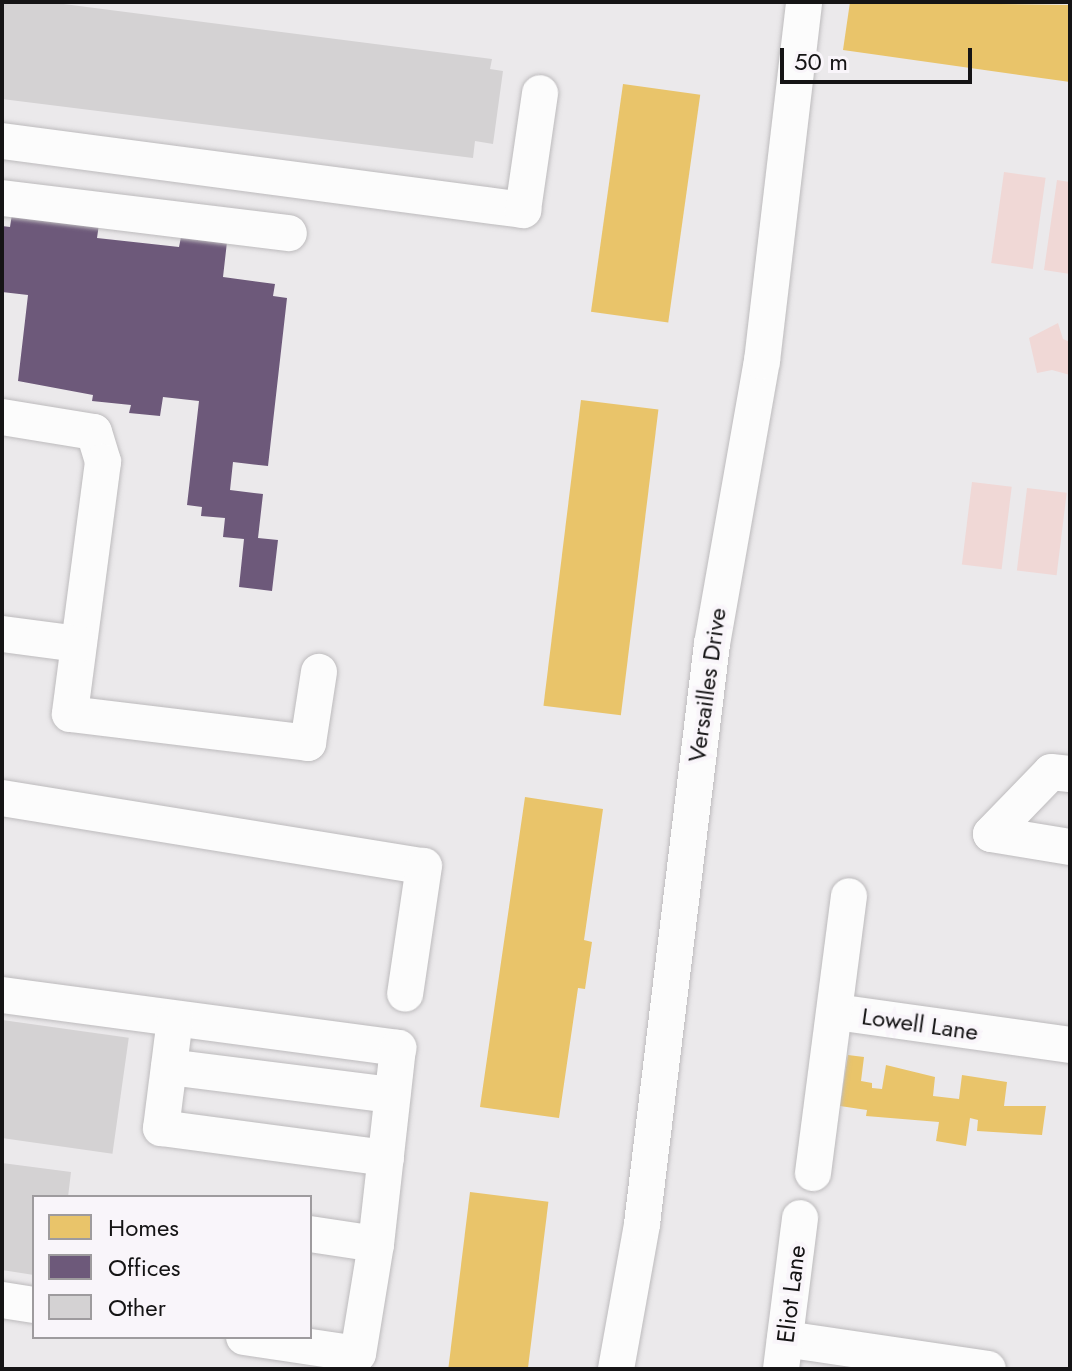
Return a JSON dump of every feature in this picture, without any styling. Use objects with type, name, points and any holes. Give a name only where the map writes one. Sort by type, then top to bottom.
[{"type":"street","name":"Versailles Drive","points":[[616,1369],[643,1212],[712,644],[762,361],[804,2]]},
{"type":"street","points":[[2,141],[523,210],[540,93]]},
{"type":"street","points":[[2,198],[289,233]]},
{"type":"street","points":[[2,417],[94,432],[103,462],[70,714],[308,743],[319,672]]},
{"type":"street","points":[[2,634],[78,644]]},
{"type":"street","points":[[1070,774],[1051,772],[991,834],[1070,847]]},
{"type":"street","points":[[2,798],[424,866],[405,994]]},
{"type":"street","points":[[836,1012],[849,896]]},
{"type":"street","points":[[2,995],[398,1048],[376,1244],[358,1354],[257,1339]]},
{"type":"street","name":"Lowell Lane","points":[[813,1173],[836,1012],[1070,1045]]},
{"type":"street","points":[[175,1019],[161,1128],[386,1158]]},
{"type":"street","points":[[169,1067],[392,1095]]},
{"type":"street","name":"Eliot Lane","points":[[783,1354],[800,1218]]},
{"type":"street","points":[[312,1234],[376,1244]]},
{"type":"street","points":[[2,1300],[32,1305]]},
{"type":"street","points":[[783,1354],[988,1369]]},
{"type":"shaded area","points":[[1004,172],[1046,178],[1033,269],[991,263]]},
{"type":"shaded area","points":[[1057,180],[1070,182],[1070,274],[1044,270]]},
{"type":"shaded area","points":[[1058,323],[1063,339],[1070,342],[1070,375],[1052,370],[1037,373],[1029,338]]},
{"type":"shaded area","points":[[972,482],[1012,487],[1002,569],[962,564]]},
{"type":"shaded area","points":[[1027,488],[1067,493],[1057,575],[1017,570]]},
{"type":"building: Homes","points":[[850,2],[1070,5],[1070,82],[843,50]]},
{"type":"building: Homes","points":[[623,84],[700,95],[668,323],[591,312]]},
{"type":"building: Homes","points":[[581,400],[658,410],[621,715],[543,706]]},
{"type":"building: Homes","points":[[525,797],[603,809],[584,940],[592,942],[585,989],[578,988],[559,1118],[480,1107]]},
{"type":"building: Homes","points":[[848,1055],[864,1057],[861,1081],[872,1083],[872,1088],[882,1089],[886,1065],[935,1077],[933,1096],[959,1099],[962,1075],[1007,1082],[1004,1106],[1046,1106],[1042,1135],[977,1131],[978,1120],[970,1118],[966,1146],[936,1141],[939,1122],[866,1116],[867,1110],[840,1106]]},
{"type":"building: Homes","points":[[470,1192],[548,1202],[528,1369],[448,1369]]},
{"type":"building: Offices","points":[[12,214],[99,224],[97,238],[179,247],[181,237],[227,242],[223,277],[275,284],[273,296],[287,298],[268,466],[233,462],[230,490],[263,494],[258,538],[278,540],[272,591],[239,587],[244,539],[223,537],[225,518],[201,516],[202,507],[187,505],[199,401],[163,397],[160,416],[129,413],[131,405],[92,401],[93,395],[18,381],[28,295],[2,292],[2,226],[10,227]]},
{"type":"building: Other","points":[[2,2],[48,2],[492,59],[490,69],[503,71],[493,144],[475,141],[473,158],[2,99]]},
{"type":"building: Other","points":[[2,1020],[129,1038],[112,1154],[2,1138]]},
{"type":"building: Other","points":[[2,1163],[71,1172],[68,1195],[32,1195],[32,1275],[2,1270]]}]
